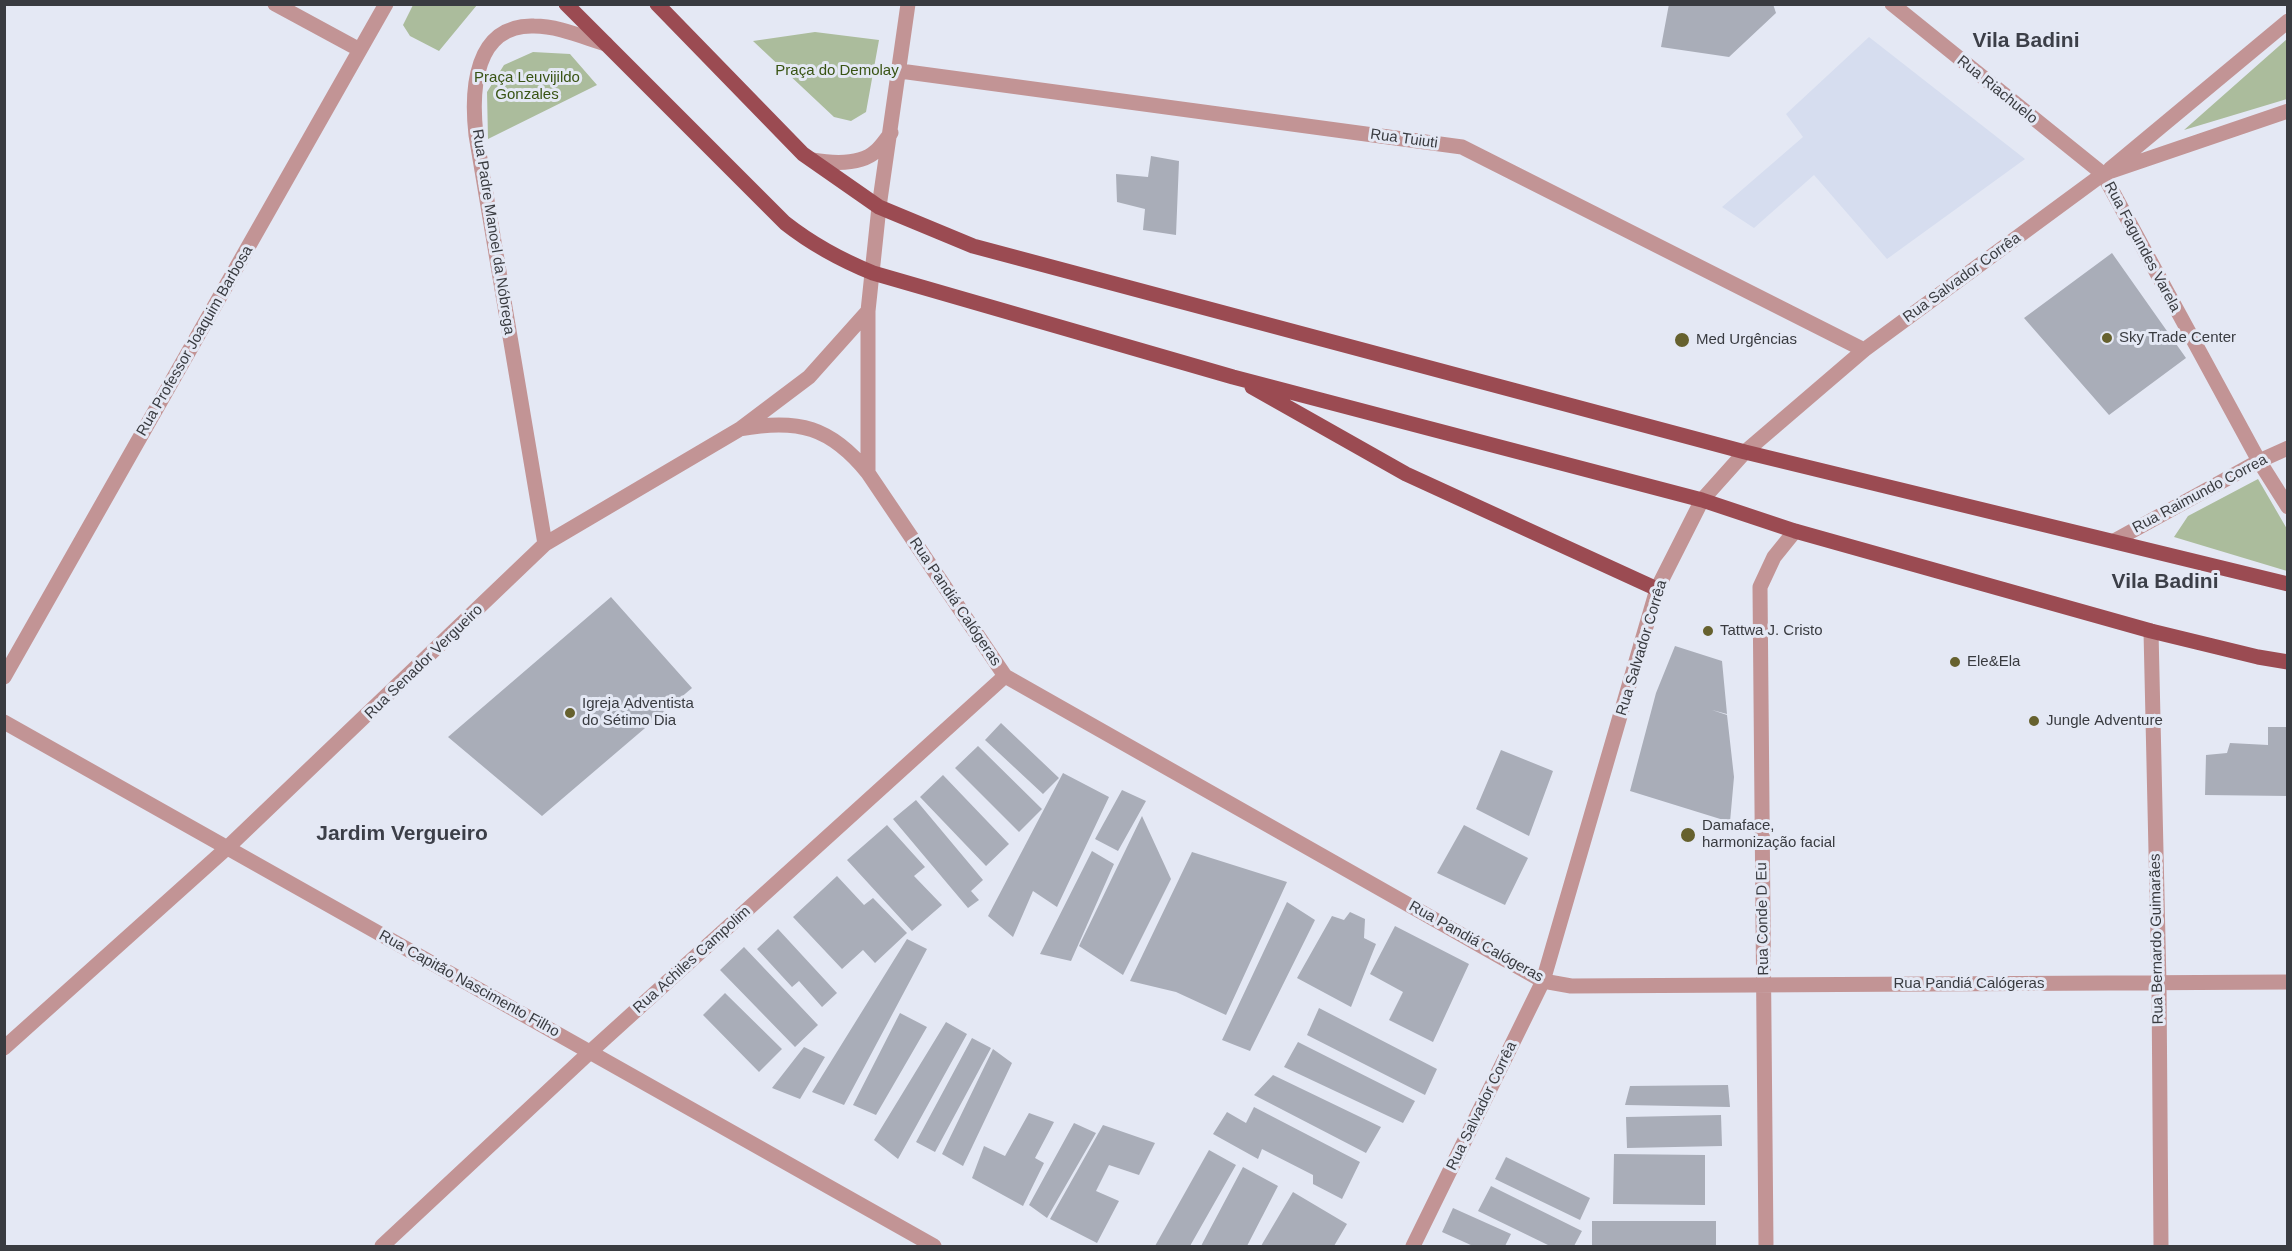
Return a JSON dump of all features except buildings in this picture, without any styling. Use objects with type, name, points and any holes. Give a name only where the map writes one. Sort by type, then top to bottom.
[{"type":"main road","points":[[566,4],[785,223],[825,251],[873,273],[1233,377],[1702,500],[1795,531],[2151,631],[2288,662]]},
{"type":"main road","points":[[657,4],[803,154],[879,207],[973,246],[1745,452],[2288,584]]},
{"type":"main road","points":[[1233,377],[1406,474],[1657,589]]},
{"type":"street","points":[[275,4],[360,50]]},
{"type":"street","name":"Rua Professor Joaquim Barbosa","points":[[4,677],[386,4]]},
{"type":"street","points":[[868,473],[868,311],[879,207],[908,4]]},
{"type":"street","name":"Rua Riachuelo","points":[[1892,4],[2103,174]]},
{"type":"street","name":"Rua Salvador Corrêa","points":[[1413,1246],[1544,981],[1657,589],[1702,500],[1745,452],[1864,350],[2103,174],[2288,21]]},
{"type":"street","name":"Rua Padre Manoel da Nóbrega","points":[[545,544],[476,135],[474,85],[476,71],[486,54],[495,39],[507,30],[519,27],[544,27],[606,44]]},
{"type":"street","name":"Rua Tuiuti","points":[[900,71],[1462,147],[1864,350]]},
{"type":"street","name":"Rua Salvador Corrêa","points":[[2103,174],[2288,111]]},
{"type":"street","points":[[812,160],[834,164],[853,161],[874,153],[891,133]]},
{"type":"street","name":"Rua Fagundes Varela","points":[[2103,174],[2259,461],[2288,507]]},
{"type":"street","name":"Rua Senador Vergueiro","points":[[4,1048],[228,848],[545,544],[740,429],[809,377],[868,311]]},
{"type":"street","name":"Rua Pandiá Calógeras","points":[[740,429],[764,424],[784,424],[810,429],[847,448],[868,473],[1005,676],[1544,981],[1571,986],[2288,982]]},
{"type":"street","name":"Rua Raimundo Correa","points":[[2114,541],[2259,461],[2288,448]]},
{"type":"street","name":"Rua Conde D Eu","points":[[1766,1246],[1760,586],[1774,557],[1795,531]]},
{"type":"street","name":"Rua Bernardo Guimarães","points":[[2151,631],[2159,984],[2161,1246]]},
{"type":"street","name":"Rua Achiles Campolim","points":[[382,1246],[590,1052],[1005,676]]},
{"type":"street","name":"Rua Capitão Nascimento Filho","points":[[4,722],[934,1246]]},
{"type":"shaded area","points":[[1869,37],[2025,159],[1887,259],[1814,175],[1754,228],[1722,207],[1803,137],[1786,114]]},
{"type":"green space","name":"Praça Leuvijildo Gonzales","points":[[413,4],[477,5],[439,51],[410,36],[403,25]]},
{"type":"green space","name":"Praça do Demolay","points":[[815,32],[879,40],[866,112],[851,121],[834,117],[753,41]]},
{"type":"green space","points":[[2287,39],[2287,99],[2184,130]]},
{"type":"green space","name":"Praça Leuvijildo Gonzales","points":[[533,52],[570,54],[597,85],[488,139],[487,92],[504,65]]},
{"type":"green space","points":[[2258,479],[2287,529],[2287,571],[2174,537],[2188,516]]},
{"type":"place","name":"Sky Trade Center","points":[[2107,338]]},
{"type":"place","name":"Med Urgências","points":[[1682,340]]},
{"type":"place","name":"Tattwa J. Cristo","points":[[1708,631]]},
{"type":"place","name":"Ele&Ela","points":[[1955,662]]},
{"type":"place","name":"Igreja Adventista do Sétimo Dia","points":[[570,713]]},
{"type":"place","name":"Jungle Adventure","points":[[2034,721]]},
{"type":"place","name":"Damaface, harmonização facial","points":[[1688,835]]},
{"type":"district","name":"Vila Badini","points":[[2026,41]]},
{"type":"district","name":"Vila Badini","points":[[2165,582]]},
{"type":"district","name":"Jardim Vergueiro","points":[[402,834]]}]
